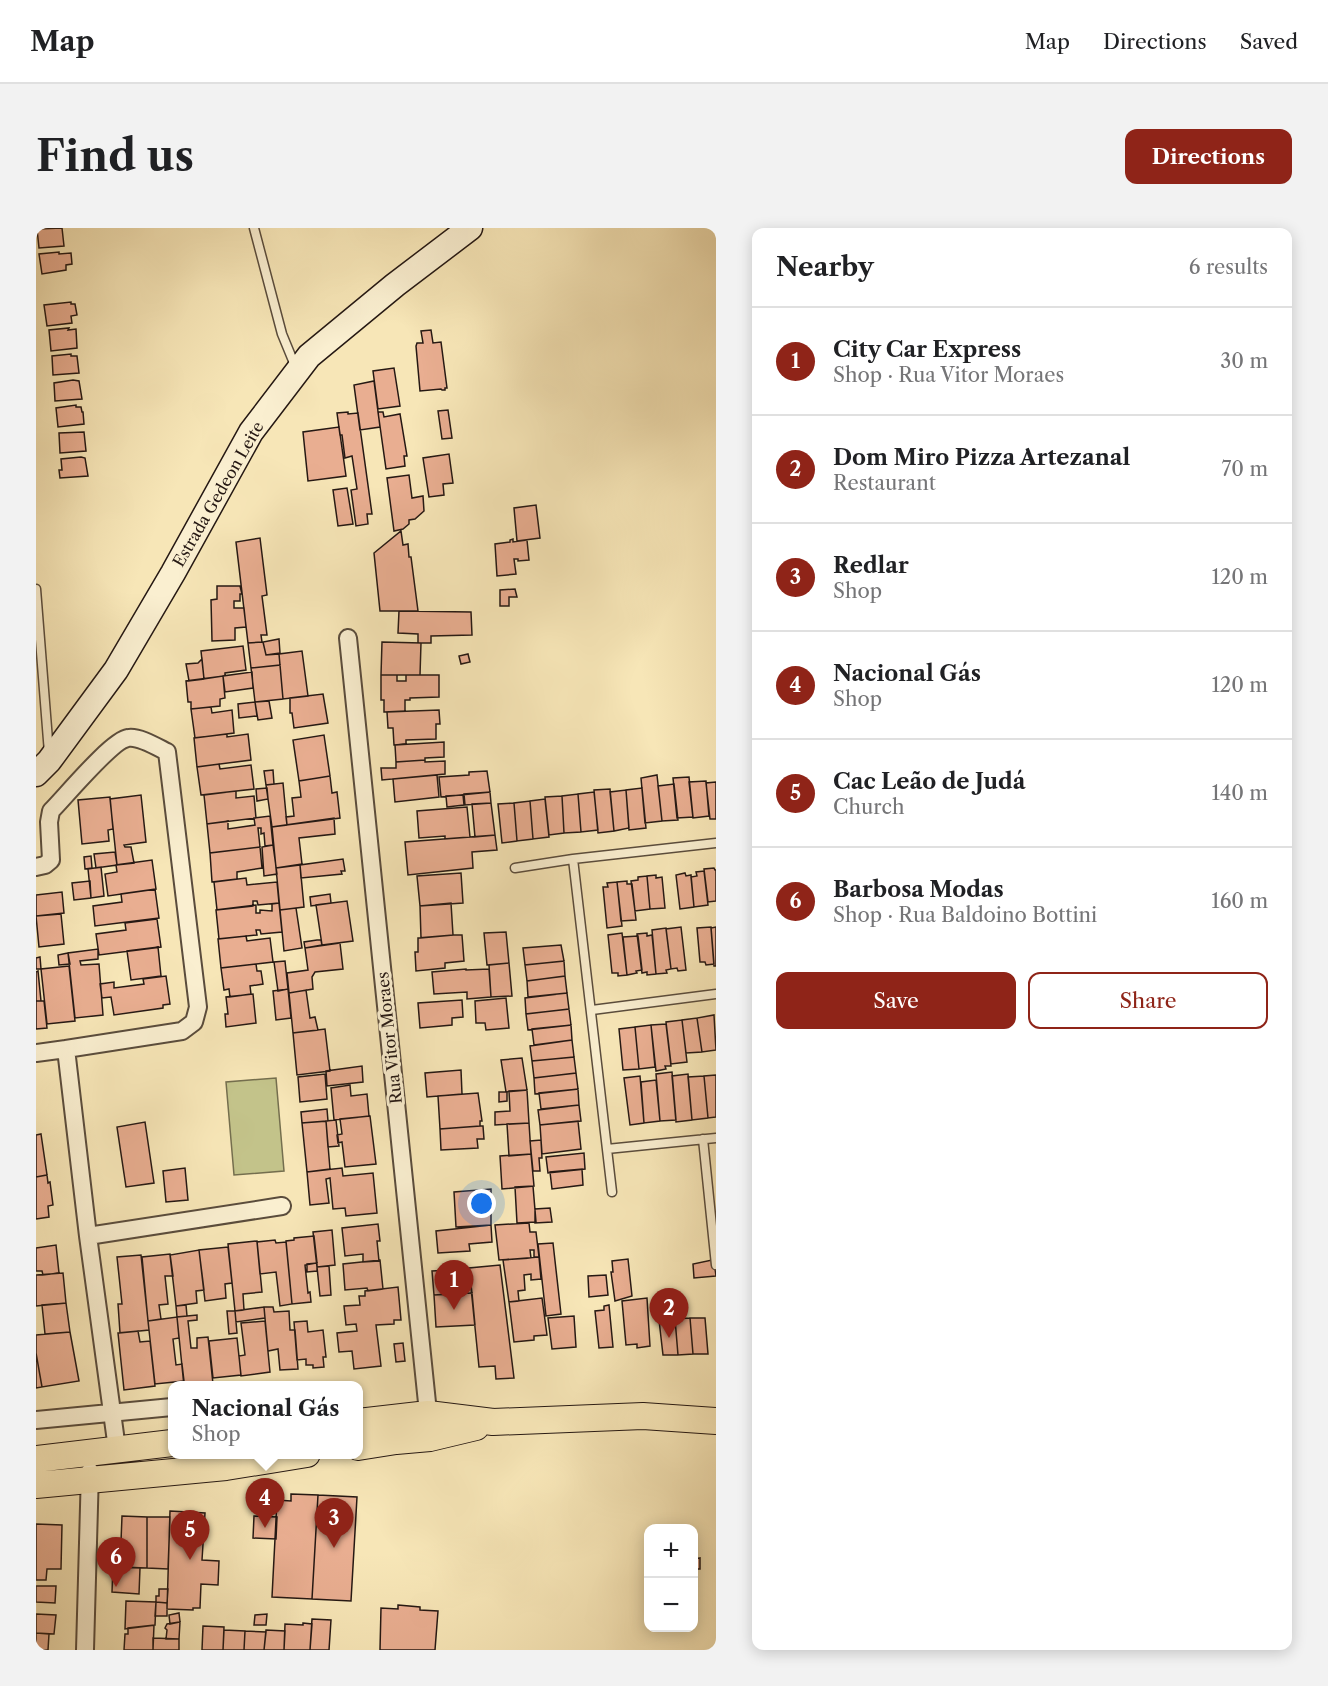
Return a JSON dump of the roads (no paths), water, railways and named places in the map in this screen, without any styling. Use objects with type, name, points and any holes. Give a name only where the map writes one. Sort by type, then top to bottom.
[{"type":"main road","name":"Estrada Gedeon Leite","points":[[43,768],[116,670],[173,573],[250,432],[297,371],[309,356],[395,285],[470,228]]},
{"type":"main road","points":[[643,1416],[716,1402]]},
{"type":"main road","points":[[363,1422],[429,1426],[643,1416],[716,1421]]},
{"type":"main road","points":[[363,1446],[396,1441],[429,1426]]},
{"type":"main road","points":[[36,1459],[168,1443]]},
{"type":"main road","points":[[36,1485],[226,1467],[280,1459]]},
{"type":"street","name":"Rua Vitor Moraes","points":[[348,638],[429,1426]]},
{"type":"street","points":[[36,867],[45,865],[51,860],[49,822],[51,811],[114,745],[128,738],[148,742],[167,752],[198,1007],[194,1022],[182,1031],[36,1053]]},
{"type":"street","points":[[66,1049],[88,1236],[117,1449]]},
{"type":"street","points":[[88,1236],[282,1206]]},
{"type":"street","points":[[36,1419],[168,1407]]},
{"type":"street","points":[[86,1650],[92,1452]]},
{"type":"lane","points":[[254,228],[282,334],[297,371]]},
{"type":"lane","points":[[36,588],[43,768]]},
{"type":"lane","points":[[515,868],[716,843]]},
{"type":"lane","points":[[573,859],[612,1192]]},
{"type":"lane","points":[[592,1010],[716,994]]},
{"type":"lane","points":[[607,1149],[716,1138]]},
{"type":"lane","points":[[703,1139],[716,1265]]},
{"type":"place","name":"City Car Express","points":[[454,1310]]},
{"type":"place","name":"Dom Miro Pizza Artezanal","points":[[669,1338]]},
{"type":"place","name":"Nacional Gás","points":[[265,1528]]},
{"type":"place","name":"Redlar","points":[[334,1548]]},
{"type":"place","name":"Cac Leão de Judá","points":[[190,1560]]},
{"type":"place","name":"Barbosa Modas","points":[[116,1587]]}]
